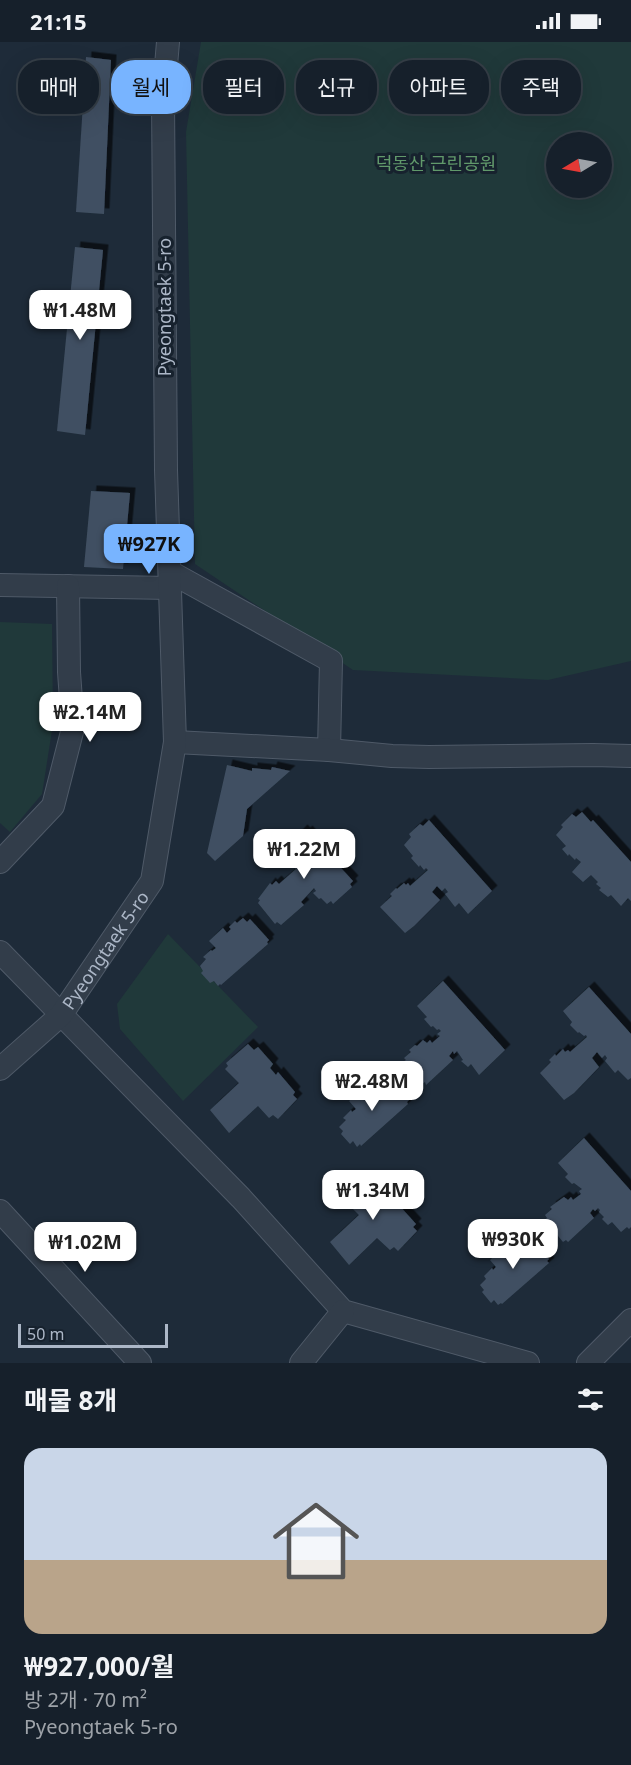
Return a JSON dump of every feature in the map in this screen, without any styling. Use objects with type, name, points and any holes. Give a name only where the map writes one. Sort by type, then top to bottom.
[{"type":"street","name":"Pyeongtaek 5-ro","points":[[0,1069],[62,1015],[152,881],[175,742],[166,470],[163,113],[168,42]]},
{"type":"street","points":[[0,585],[68,586],[170,580],[331,661],[329,750]]},
{"type":"street","points":[[0,862],[53,806],[73,728],[69,672],[68,586]]},
{"type":"street","points":[[175,742],[329,750],[392,756],[631,756]]},
{"type":"street","name":"Pyeongtaek 5-ro","points":[[0,952],[62,1015]]},
{"type":"street","points":[[62,1015],[241,1198],[343,1311],[528,1363]]},
{"type":"street","points":[[0,1211],[140,1363]]},
{"type":"street","points":[[301,1363],[343,1311]]},
{"type":"street","points":[[588,1363],[631,1320]]},
{"type":"green space","name":"덕동산 근린공원","points":[[201,42],[631,42],[631,661],[548,680],[353,670],[195,564],[186,132],[189,114],[191,114]]},
{"type":"green space","points":[[0,622],[52,624],[53,724],[42,794],[10,832],[0,823]]},
{"type":"green space","points":[[168,934],[258,1027],[183,1101],[120,1029],[117,1004]]},
{"type":"building","points":[[86,57],[111,60],[104,214],[76,212],[82,114],[99,114],[99,60],[86,60]]},
{"type":"building","points":[[75,247],[103,250],[85,435],[57,431]]},
{"type":"building","points":[[91,491],[130,493],[123,569],[84,567]]},
{"type":"building","points":[[227,765],[252,771],[252,768],[271,770],[272,767],[290,771],[247,809],[243,836],[215,861],[207,853]]},
{"type":"building","points":[[582,812],[591,822],[593,820],[631,862],[631,901],[628,898],[621,906],[611,895],[608,897],[599,890],[601,888],[596,884],[598,882],[591,875],[583,882],[572,872],[581,862],[569,854],[568,856],[562,849],[566,846],[556,835],[563,827],[561,825],[572,814],[576,817]]},
{"type":"building","points":[[429,820],[492,891],[468,914],[459,903],[455,907],[445,894],[448,892],[445,888],[442,891],[437,886],[432,892],[440,900],[405,933],[380,907],[392,896],[390,894],[396,888],[404,883],[410,886],[428,870],[426,868],[424,870],[420,865],[419,867],[404,845],[411,837],[409,834],[420,824],[423,826]]},
{"type":"building","points":[[302,830],[305,833],[307,831],[353,881],[350,884],[352,887],[333,904],[331,901],[327,904],[321,898],[319,899],[313,893],[316,891],[314,888],[301,902],[304,905],[281,925],[277,922],[275,924],[258,903],[260,900],[258,899],[270,883],[272,885],[276,881],[279,884],[296,869],[286,863],[288,861],[282,854],[285,851],[283,849]]},
{"type":"building","points":[[243,918],[247,922],[250,919],[269,940],[268,944],[221,985],[218,986],[214,981],[210,983],[201,973],[203,971],[200,966],[206,959],[203,957],[216,948],[209,941],[223,928],[227,933],[235,921],[237,923]]},
{"type":"building","points":[[443,981],[505,1050],[479,1075],[471,1064],[468,1067],[461,1061],[463,1060],[457,1051],[454,1054],[453,1051],[449,1056],[453,1060],[426,1085],[425,1082],[422,1084],[403,1062],[411,1052],[409,1050],[415,1045],[417,1046],[423,1040],[427,1043],[430,1040],[432,1043],[440,1036],[437,1034],[441,1031],[431,1027],[424,1019],[427,1017],[417,1006]]},
{"type":"building","points":[[589,987],[631,1034],[631,1078],[628,1080],[618,1070],[615,1073],[605,1061],[607,1058],[605,1055],[602,1058],[597,1052],[592,1058],[599,1067],[564,1100],[540,1073],[551,1062],[549,1060],[555,1054],[556,1056],[563,1049],[565,1052],[568,1050],[570,1052],[587,1037],[578,1033],[570,1025],[572,1022],[563,1011]]},
{"type":"building","points":[[248,1044],[254,1050],[258,1047],[273,1064],[270,1068],[276,1075],[278,1072],[295,1092],[293,1095],[297,1099],[278,1119],[273,1115],[269,1118],[258,1106],[229,1133],[210,1110],[239,1083],[225,1069],[228,1066],[226,1063]]},
{"type":"building","points":[[383,1079],[387,1083],[390,1080],[409,1100],[408,1104],[361,1146],[360,1144],[357,1147],[353,1141],[350,1144],[341,1134],[343,1131],[339,1127],[346,1120],[343,1118],[351,1110],[352,1112],[356,1109],[349,1101],[363,1089],[367,1093],[375,1082],[377,1084]]},
{"type":"building","points":[[584,1138],[631,1191],[631,1227],[621,1232],[612,1222],[608,1225],[602,1219],[604,1217],[598,1208],[595,1211],[593,1209],[590,1213],[594,1218],[568,1242],[566,1240],[563,1242],[545,1220],[547,1218],[545,1215],[552,1209],[550,1207],[564,1197],[568,1200],[571,1197],[573,1200],[581,1194],[579,1191],[582,1189],[565,1177],[568,1174],[558,1163]]},
{"type":"building","points":[[368,1176],[374,1182],[378,1179],[394,1196],[390,1200],[396,1207],[398,1204],[416,1224],[413,1227],[417,1231],[398,1251],[394,1247],[390,1250],[377,1238],[349,1265],[330,1242],[359,1215],[345,1201],[348,1198],[346,1195]]},
{"type":"building","points":[[524,1237],[527,1241],[531,1239],[549,1259],[547,1261],[549,1263],[502,1304],[498,1305],[494,1300],[491,1303],[482,1292],[484,1290],[480,1285],[486,1279],[484,1276],[496,1267],[490,1260],[504,1247],[508,1252],[516,1240],[518,1242]]}]
